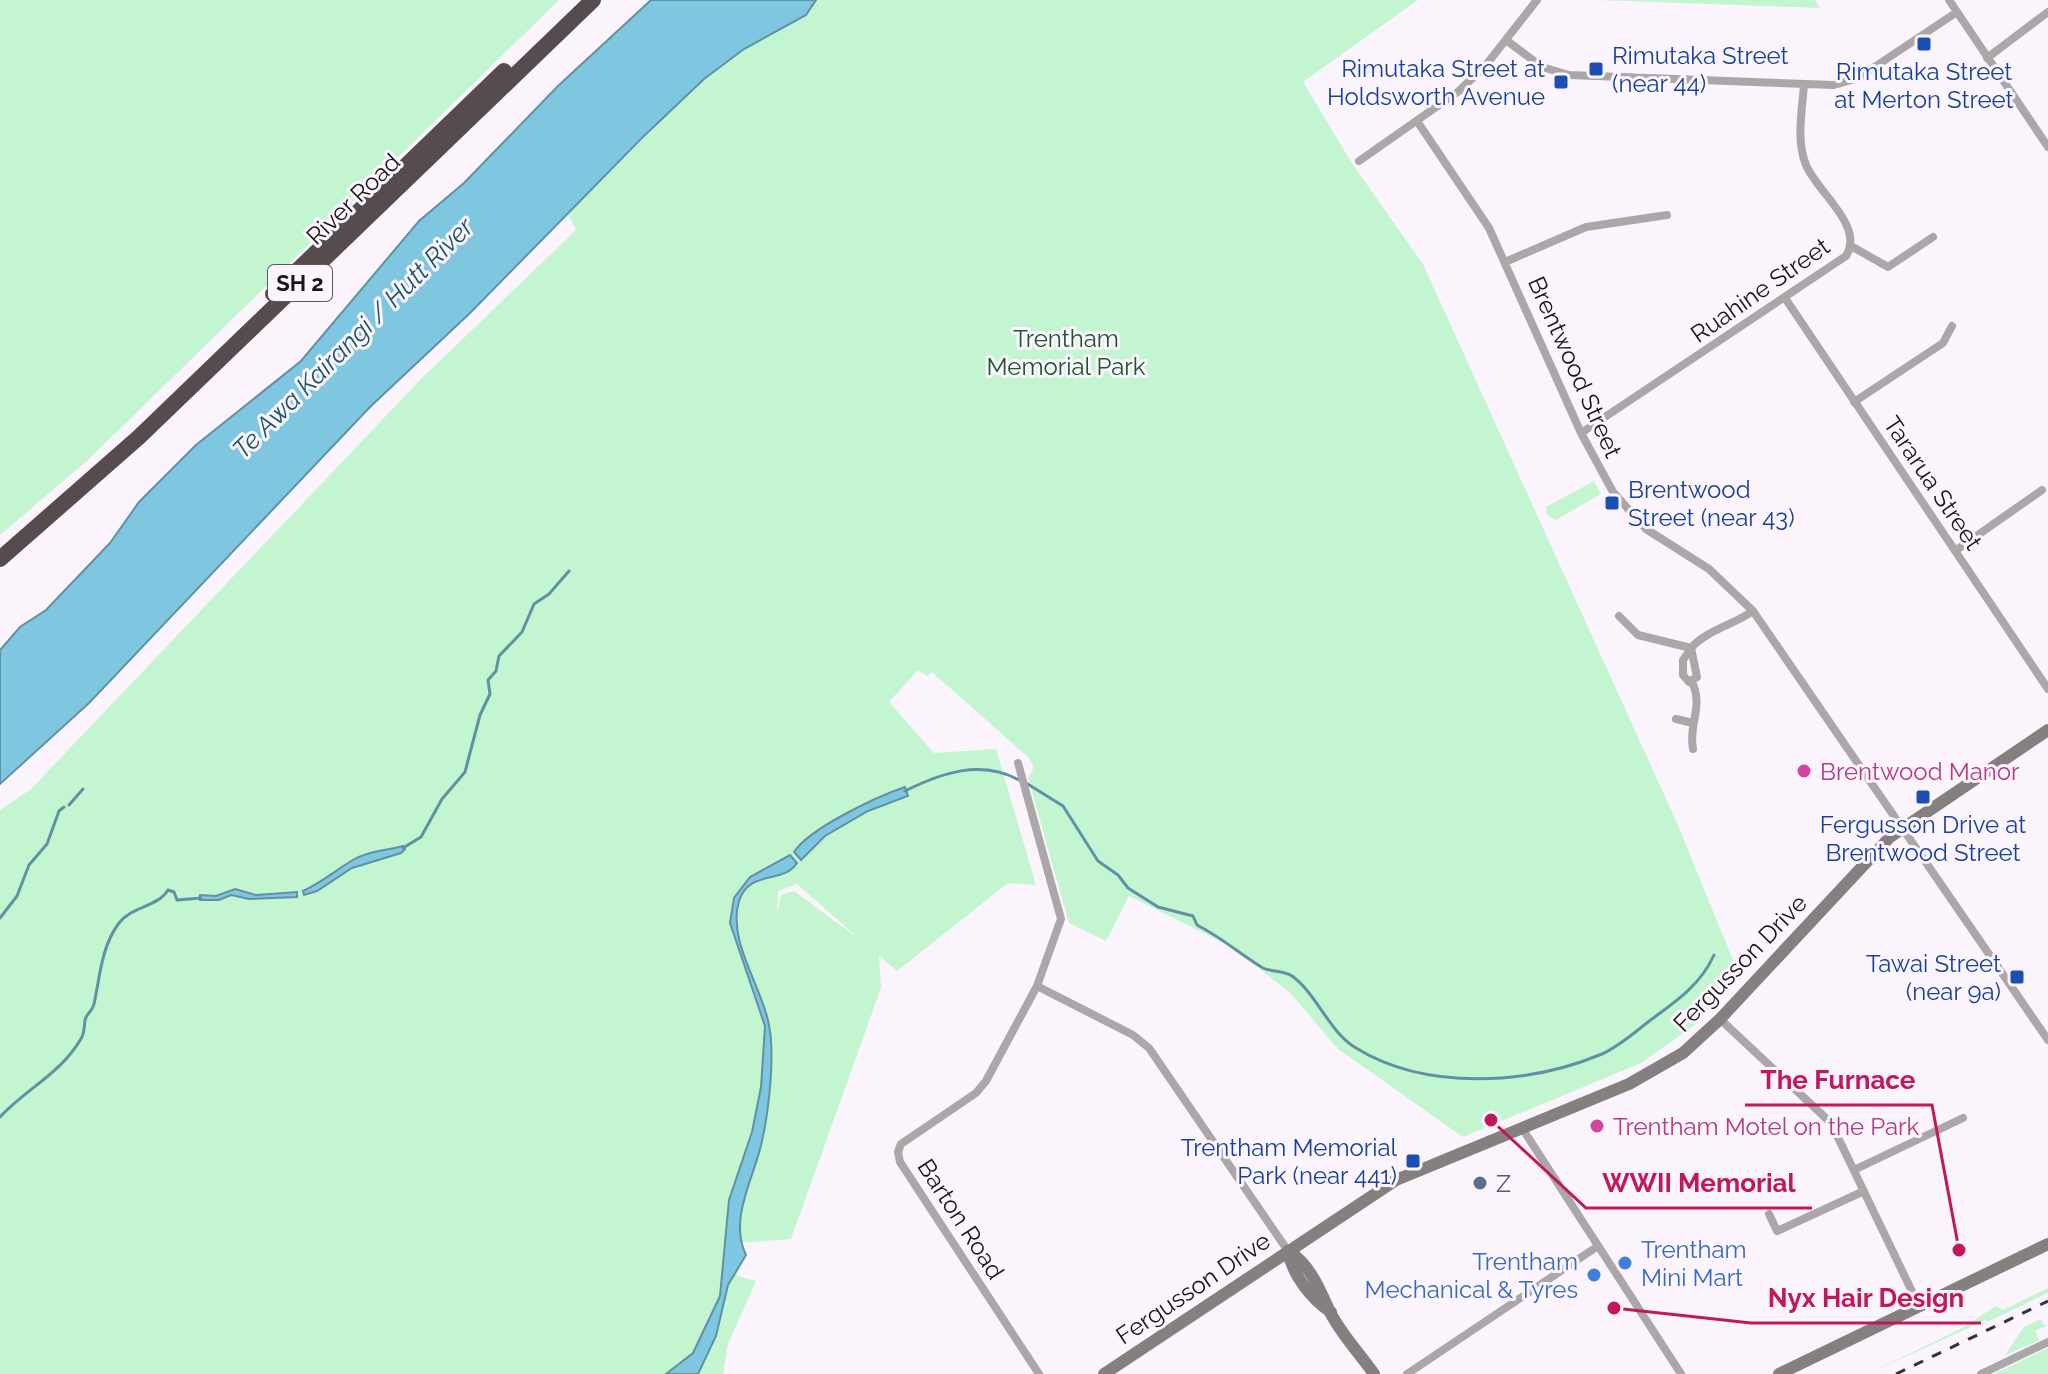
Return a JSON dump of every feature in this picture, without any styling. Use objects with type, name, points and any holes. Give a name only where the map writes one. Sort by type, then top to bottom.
[{"type":"highway","name":"River Road","points":[[0,549],[112,452],[578,0]]},
{"type":"highway","name":"River Road","points":[[0,559],[139,437],[593,0]]},
{"type":"main road","name":"Fergusson Drive","points":[[1104,1374],[1396,1180],[1658,1070],[1720,1019],[1880,847],[1903,827],[2048,730]]},
{"type":"main road","points":[[1779,1374],[2048,1244]]},
{"type":"main road","points":[[1288,1251],[1300,1258],[1326,1298],[1331,1312],[1374,1374]]},
{"type":"street","points":[[1359,161],[1459,91],[1506,40],[1537,0]]},
{"type":"street","points":[[1951,1],[2048,147]]},
{"type":"street","points":[[1506,40],[1542,67],[1569,75],[1834,85],[1858,78],[1957,12]]},
{"type":"street","points":[[1987,58],[2048,12]]},
{"type":"street","name":"Ruahine Street","points":[[1581,433],[1841,260],[1851,246],[1848,228],[1806,165],[1801,146],[1804,85]]},
{"type":"street","name":"Brentwood Street","points":[[1417,121],[1489,228],[1599,471],[1638,521],[1655,537],[1709,569],[1753,611],[2048,1040]]},
{"type":"street","points":[[1505,262],[1586,227],[1667,215]]},
{"type":"street","points":[[1851,246],[1888,267],[1933,237]]},
{"type":"street","name":"Tararua Street","points":[[1785,298],[2048,689]]},
{"type":"street","points":[[1854,402],[1943,343],[1952,326]]},
{"type":"street","points":[[1955,551],[2042,490]]},
{"type":"street","points":[[1691,649],[1705,636],[1734,625],[1753,611]]},
{"type":"street","points":[[1619,616],[1638,635],[1691,649]]},
{"type":"street","points":[[1691,649],[1697,677],[1692,682],[1699,704],[1693,723],[1693,749]]},
{"type":"street","points":[[1676,719],[1693,723]]},
{"type":"street","points":[[1018,763],[1061,919],[1059,932],[1037,986],[1133,1035],[1149,1048],[1288,1251]]},
{"type":"street","name":"Barton Road","points":[[1037,986],[986,1081],[964,1103],[901,1144],[898,1152],[900,1162],[1039,1374]]},
{"type":"street","points":[[1720,1019],[1824,1114],[1919,1306]]},
{"type":"street","points":[[1854,1170],[1963,1118]]},
{"type":"street","points":[[1522,1128],[1682,1371]]},
{"type":"street","points":[[1769,1214],[1777,1231],[1864,1191]]},
{"type":"street","points":[[1407,1374],[1598,1246]]},
{"type":"street","points":[[1981,1374],[2048,1342]]},
{"type":"green space","points":[[0,0],[559,0],[90,458],[0,535]]},
{"type":"green space","name":"Trentham Memorial Park","points":[[816,0],[1418,0],[1303,82],[1353,165],[1423,264],[1677,823],[1740,977],[1695,1025],[1641,1063],[1463,1137],[1338,1049],[1291,994],[1234,948],[1129,896],[1106,941],[1069,923],[1028,778],[1034,767],[1028,757],[932,672],[927,676],[918,670],[889,702],[934,753],[996,749],[1036,885],[1008,883],[897,971],[879,956],[881,988],[791,1239],[739,1243],[737,1276],[756,1281],[728,1344],[723,1374],[0,1374],[0,810],[31,789],[422,378],[576,230],[568,214],[704,79],[744,49],[806,15]],"holes":[[[797,884],[855,935],[794,891],[781,895],[777,914],[778,891]]]},
{"type":"green space","points":[[1597,0],[1815,0],[1820,8]]},
{"type":"green space","points":[[1594,481],[1601,494],[1556,520],[1547,515],[1546,507]]},
{"type":"green space","points":[[2048,1288],[2048,1293],[1868,1374],[1960,1329],[1996,1306],[2003,1310]]},
{"type":"green space","points":[[2041,1319],[2044,1325],[2048,1325],[2035,1331],[2039,1340],[2004,1356],[2024,1327]]},
{"type":"green space","points":[[2048,1348],[2048,1374],[1994,1374]]},
{"type":"water","name":"Te Awa Kairangi / Hutt River","points":[[651,0],[816,0],[806,15],[744,49],[704,79],[642,138],[470,313],[370,407],[89,703],[0,784],[0,650],[20,627],[46,610],[110,543],[139,502],[196,445],[301,361],[419,221],[464,183],[558,86]]},
{"type":"water","points":[[905,787],[908,796],[868,811],[825,836],[801,860],[794,852],[829,824]]},
{"type":"water","points":[[403,846],[405,849],[401,853],[352,868],[317,891],[304,895],[303,891],[357,858]]},
{"type":"water","points":[[790,855],[797,863],[791,870],[758,881],[744,891],[737,916],[741,948],[769,1025],[771,1052],[765,1128],[741,1212],[741,1241],[746,1255],[728,1285],[716,1336],[698,1374],[666,1374],[693,1353],[720,1296],[729,1200],[752,1132],[761,1087],[765,1026],[730,923],[734,898],[750,877]]},
{"type":"water","points":[[235,889],[256,895],[297,892],[297,897],[249,899],[231,895],[219,900],[200,900],[200,895],[216,896]]},
{"type":"waterway","points":[[403,848],[421,837],[442,799],[465,772],[480,715],[490,694],[488,680],[496,671],[499,656],[522,632],[534,604],[549,594],[569,571]]},
{"type":"waterway","points":[[905,791],[961,771],[990,770],[1019,780]]},
{"type":"waterway","points":[[1026,783],[1063,806],[1098,861],[1118,875],[1128,888],[1158,907],[1193,916],[1197,925],[1263,968],[1292,976],[1347,1041],[1384,1062],[1414,1071],[1445,1077],[1510,1077],[1542,1072],[1602,1054],[1622,1043],[1679,998],[1702,975],[1714,955]]},
{"type":"waterway","points":[[69,805],[83,789]]},
{"type":"waterway","points":[[0,918],[17,896],[29,865],[47,844],[59,811],[64,807]]},
{"type":"waterway","points":[[0,1117],[74,1050],[94,1004],[105,952],[113,932],[124,917],[158,900],[168,890],[174,892],[177,900],[201,898]]},
{"type":"railway","points":[[1896,1374],[2048,1301]]},
{"type":"place","name":"Rimutaka Street at Merton Street","points":[[1924,44]]},
{"type":"place","name":"Rimutaka Street (near 44)","points":[[1596,69]]},
{"type":"place","name":"Rimutaka Street at Holdsworth Avenue","points":[[1561,82]]},
{"type":"place","name":"Brentwood Street (near 43)","points":[[1612,503]]},
{"type":"place","name":"Brentwood Manor","points":[[1804,771]]},
{"type":"place","name":"Fergusson Drive at Brentwood Street","points":[[1923,797]]},
{"type":"place","name":"Tawai Street (near 9a)","points":[[2017,977]]},
{"type":"place","name":"WWII Memorial","points":[[1491,1120]]},
{"type":"place","name":"Trentham Motel on the Park","points":[[1597,1126]]},
{"type":"place","name":"Trentham Memorial Park (near 441)","points":[[1413,1161]]},
{"type":"place","name":"Z","points":[[1480,1183]]},
{"type":"place","name":"The Furnace","points":[[1959,1250]]},
{"type":"place","name":"Trentham Mini Mart","points":[[1625,1263]]},
{"type":"place","name":"Trentham Mechanical & Tyres","points":[[1594,1275]]},
{"type":"place","name":"Nyx Hair Design","points":[[1614,1308]]}]
